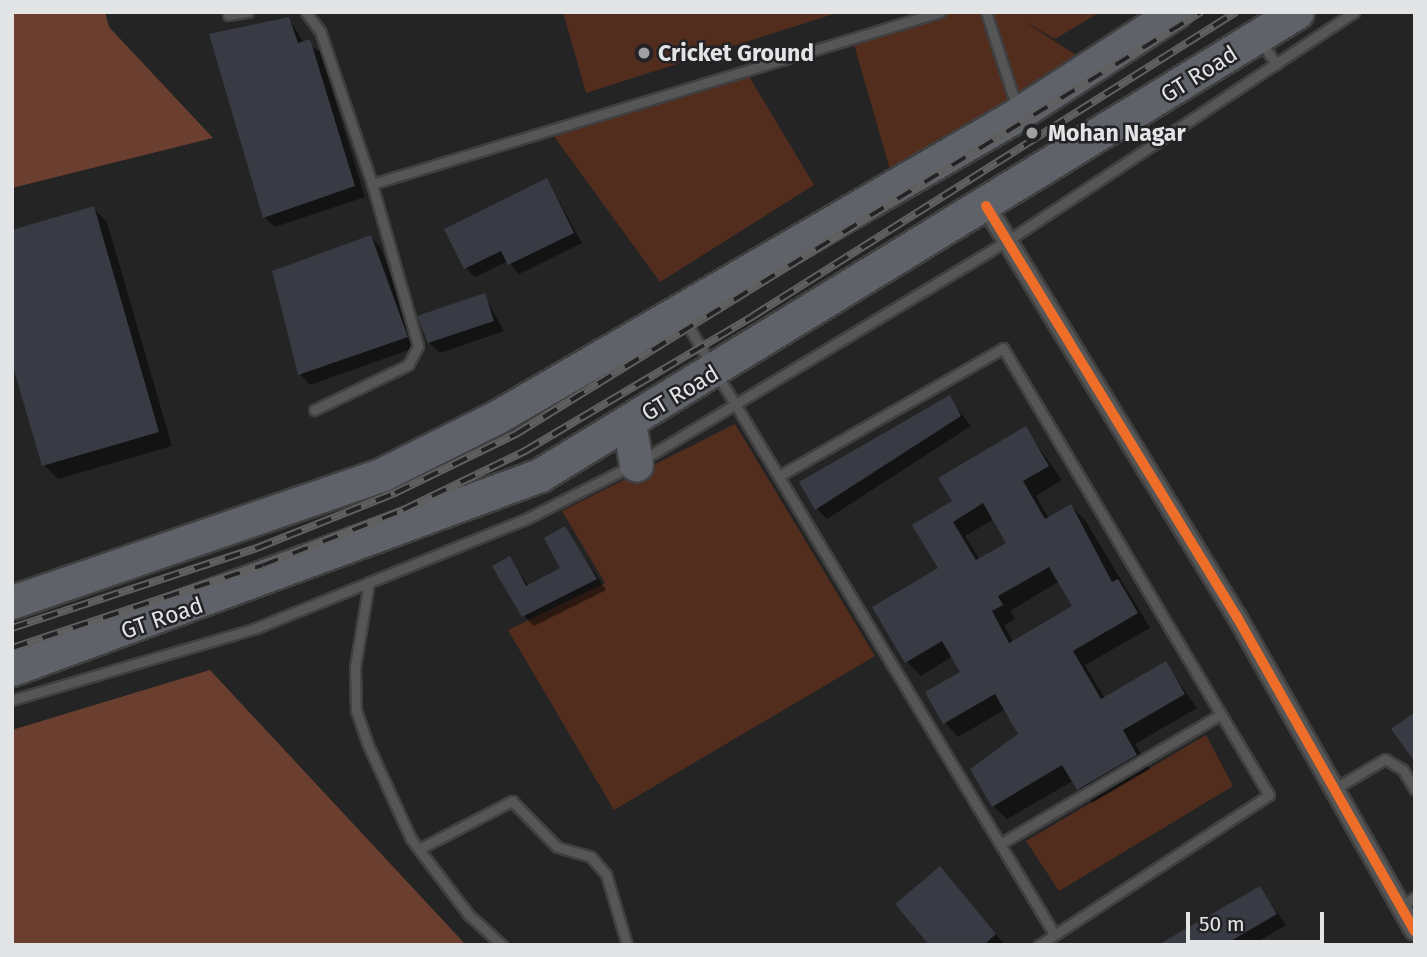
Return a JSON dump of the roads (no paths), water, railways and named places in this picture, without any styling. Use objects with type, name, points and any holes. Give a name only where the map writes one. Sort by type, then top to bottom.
[{"type":"highway","points":[[12,602],[383,474],[681,314],[1019,114],[1175,12]]},
{"type":"highway","name":"GT Road","points":[[12,669],[516,485],[716,372],[1297,12]]},
{"type":"highway","points":[[629,423],[636,464]]},
{"type":"street","points":[[986,206],[1334,789],[1408,902],[1415,931]]},
{"type":"lane","points":[[228,15],[248,12]]},
{"type":"lane","points":[[306,12],[320,31],[372,184],[418,346],[408,365],[314,410]]},
{"type":"lane","points":[[372,184],[940,12]]},
{"type":"lane","points":[[986,12],[1019,114]]},
{"type":"lane","points":[[12,700],[256,628],[526,519],[636,464],[1007,241],[1354,12]]},
{"type":"lane","points":[[1258,37],[1276,64]]},
{"type":"lane","points":[[681,314],[1053,932]]},
{"type":"lane","points":[[779,476],[1003,348],[1269,796],[1053,932],[1039,945]]},
{"type":"lane","points":[[369,582],[355,667],[356,710],[419,849],[469,915],[502,945]]},
{"type":"lane","points":[[1000,844],[1220,715]]},
{"type":"lane","points":[[1334,789],[1385,760],[1403,769],[1415,790]]},
{"type":"lane","points":[[419,849],[512,801],[557,847],[591,857],[606,874],[627,945]]},
{"type":"railway","points":[[12,628],[257,548],[395,493],[516,434],[1201,12]]},
{"type":"railway","points":[[12,648],[263,565],[403,510],[525,451],[753,316],[1236,12]]},
{"type":"place","name":"Cricket Ground","points":[[644,53]]},
{"type":"place","name":"Mohan Nagar","points":[[1032,133]]}]
